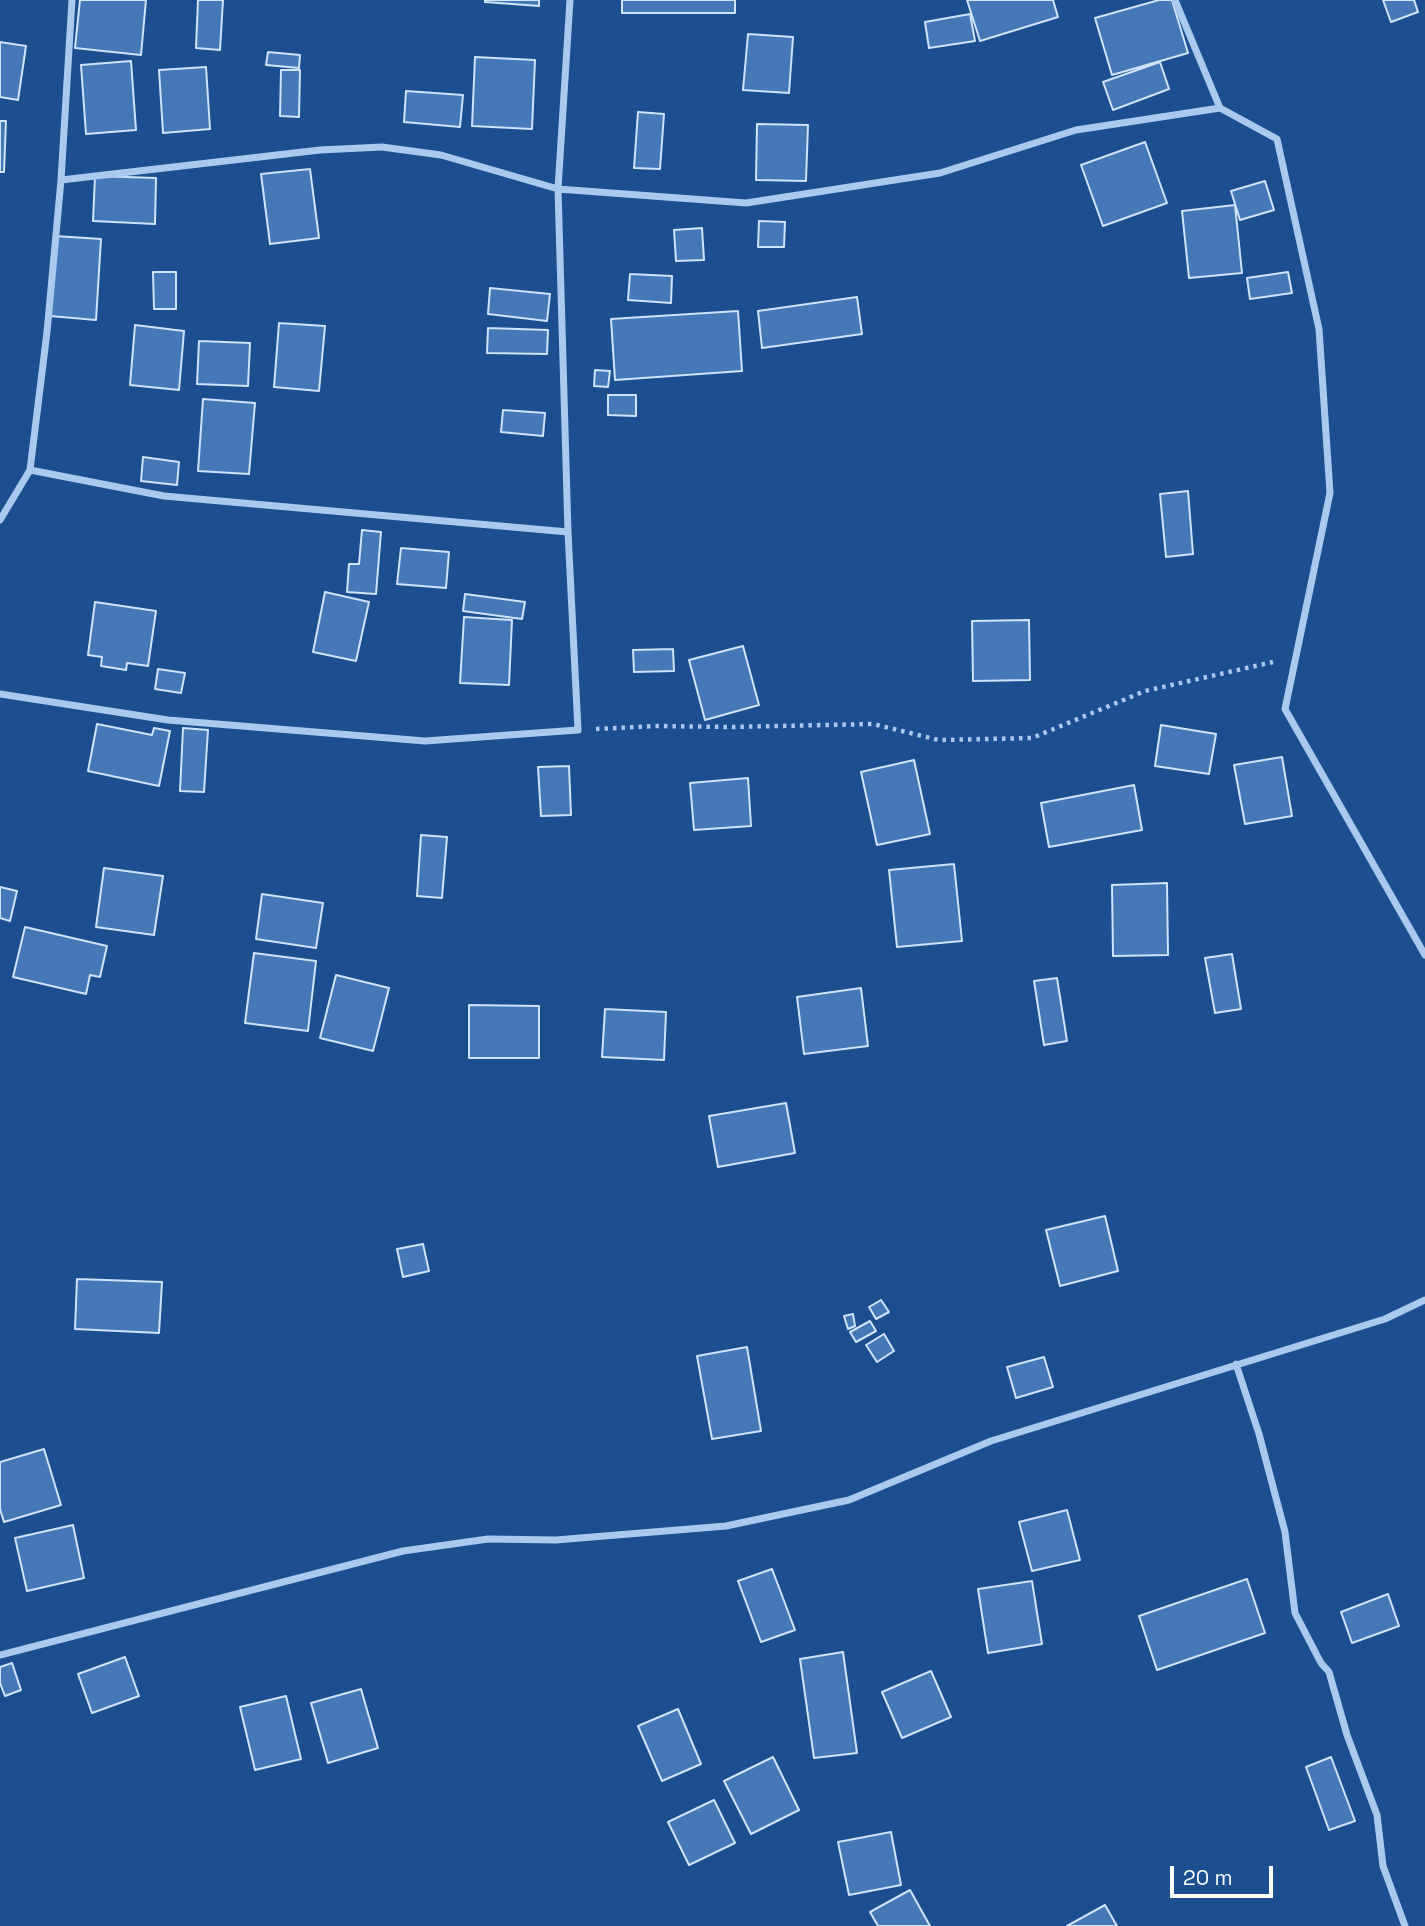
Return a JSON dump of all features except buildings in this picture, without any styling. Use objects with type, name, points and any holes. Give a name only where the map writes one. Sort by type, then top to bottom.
[{"type":"street","points":[[0,520],[30,470],[47,332],[61,180],[72,0]]},
{"type":"street","points":[[0,694],[168,720],[425,741],[578,730],[568,532],[558,189],[570,0]]},
{"type":"street","points":[[1175,0],[1220,108]]},
{"type":"street","points":[[61,180],[320,150],[382,147],[441,155],[558,189],[746,203],[940,173],[1076,130],[1220,108],[1277,139],[1319,329],[1330,492],[1285,709],[1425,955]]},
{"type":"street","points":[[30,470],[164,496],[568,532]]},
{"type":"street","points":[[0,1655],[403,1551],[488,1539],[556,1540],[726,1526],[849,1500],[991,1441],[1385,1319],[1425,1300]]},
{"type":"street","points":[[1236,1364],[1259,1434],[1285,1532],[1295,1613],[1321,1663],[1329,1672],[1377,1815],[1383,1866],[1405,1926]]},
{"type":"path","points":[[578,730],[656,726],[873,724],[939,740],[1032,738],[1145,691],[1296,657]]}]
